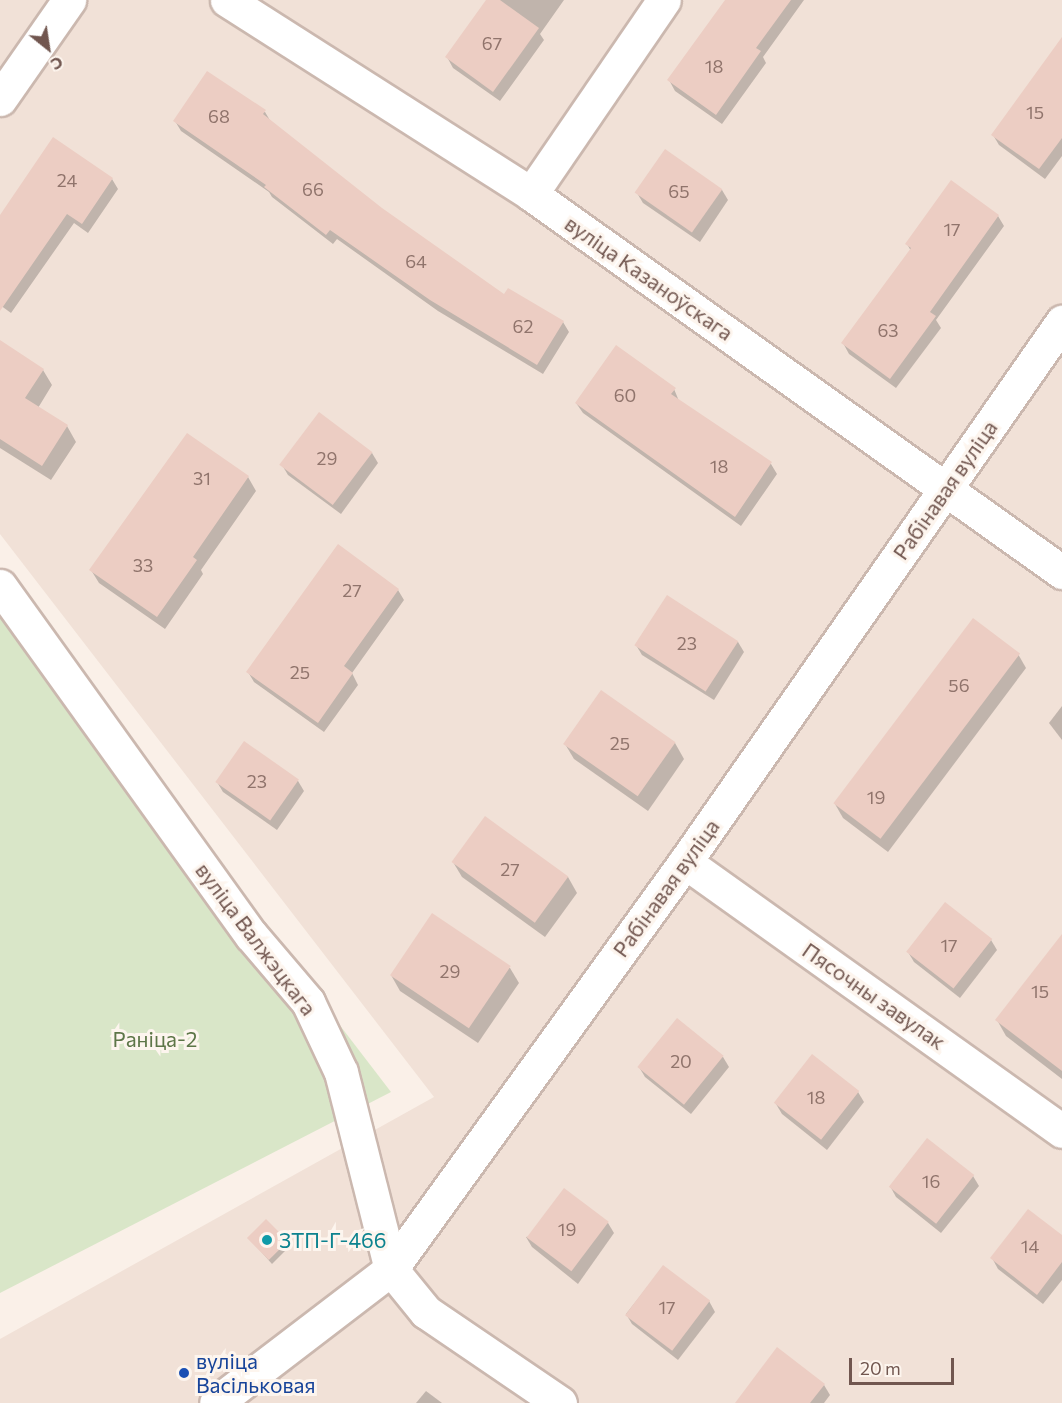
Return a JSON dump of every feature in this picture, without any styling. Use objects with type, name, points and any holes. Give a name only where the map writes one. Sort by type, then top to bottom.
[{"type":"street","points":[[0,99],[69,0]]},
{"type":"street","name":"вуліца Казаноўскага","points":[[227,0],[531,194],[1062,572]]},
{"type":"street","points":[[531,194],[664,0]]},
{"type":"street","name":"Рабінавая вуліца","points":[[216,1403],[391,1269],[685,862],[1062,322]]},
{"type":"street","name":"вуліца Валжэцкага","points":[[0,586],[251,935],[308,1002],[341,1072],[391,1269],[426,1312],[560,1403]]},
{"type":"street","name":"Пясочны завулак","points":[[685,862],[1062,1131]]},
{"type":"shaded area","points":[[0,0],[1062,0],[1062,1403],[0,1403],[0,1339],[434,1097],[0,534]]},
{"type":"green space","name":"Раніца-2","points":[[0,582],[391,1092],[0,1293]]},
{"type":"building","points":[[486,0],[500,0],[539,28],[493,92],[445,57]]},
{"type":"building","points":[[725,0],[791,0],[756,48],[761,51],[716,115],[667,80]]},
{"type":"building","points":[[1062,37],[1062,138],[1039,169],[991,135]]},
{"type":"building","points":[[207,71],[266,110],[263,114],[382,208],[504,294],[508,288],[564,321],[537,365],[430,300],[330,230],[326,235],[264,187],[266,185],[173,121]]},
{"type":"building","points":[[53,137],[113,178],[82,224],[67,214],[0,311],[0,215]]},
{"type":"building","points":[[665,149],[722,189],[692,233],[635,192]]},
{"type":"building","points":[[951,180],[999,215],[930,312],[936,316],[890,379],[841,343],[911,248],[905,244]]},
{"type":"building","points":[[0,340],[44,369],[25,398],[68,425],[42,466],[0,439]]},
{"type":"building","points":[[616,345],[676,388],[671,394],[772,462],[735,517],[575,403]]},
{"type":"building","points":[[319,412],[373,452],[333,505],[279,465]]},
{"type":"building","points":[[187,433],[249,476],[193,557],[197,560],[157,617],[89,570]]},
{"type":"building","points":[[338,544],[399,589],[344,666],[353,673],[318,723],[246,672]]},
{"type":"building","points":[[667,595],[738,641],[706,692],[634,645]]},
{"type":"building","points":[[973,618],[1020,654],[880,839],[833,803]]},
{"type":"building","points":[[601,690],[676,742],[638,796],[563,744]]},
{"type":"building","points":[[244,741],[299,779],[270,820],[215,782]]},
{"type":"building","points":[[485,816],[568,877],[535,923],[451,862]]},
{"type":"building","points":[[945,902],[992,939],[953,989],[906,952]]},
{"type":"building","points":[[432,913],[511,966],[469,1028],[390,975]]},
{"type":"building","points":[[1062,934],[1062,1071],[995,1020]]},
{"type":"building","points":[[677,1018],[724,1056],[684,1105],[637,1067]]},
{"type":"building","points":[[812,1054],[859,1091],[821,1140],[774,1103]]},
{"type":"building","points":[[927,1138],[974,1175],[936,1224],[889,1187]]},
{"type":"building","points":[[564,1188],[609,1222],[571,1271],[527,1238]]},
{"type":"building","points":[[1028,1209],[1062,1235],[1062,1262],[1037,1295],[990,1258]]},
{"type":"building","name":"ЗТП-Г-466","points":[[266,1219],[288,1241],[269,1260],[247,1238]]},
{"type":"building","points":[[663,1265],[710,1301],[672,1351],[625,1315]]},
{"type":"building","points":[[777,1347],[825,1384],[810,1403],[735,1403]]},
{"type":"place","name":"ЗТП-Г-466","points":[[267,1240]]},
{"type":"place","name":"вуліца Васільковая","points":[[184,1373]]}]
